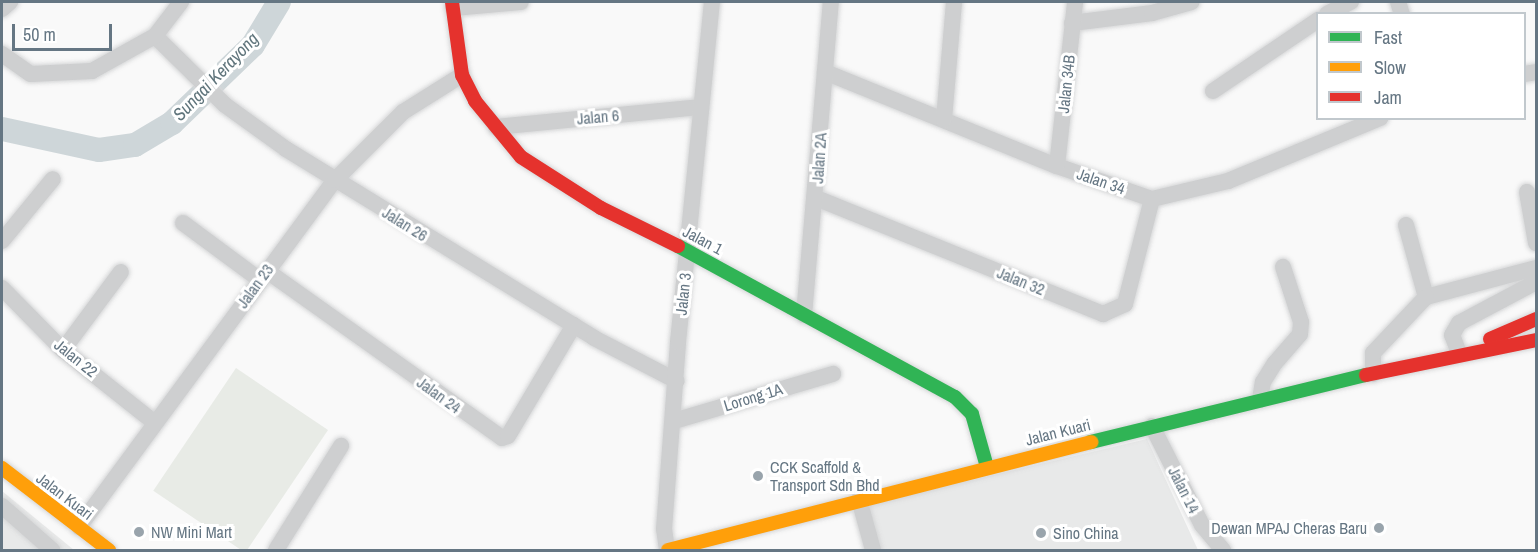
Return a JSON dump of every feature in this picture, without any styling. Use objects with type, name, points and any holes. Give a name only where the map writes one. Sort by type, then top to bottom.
[{"type":"street","points":[[2,9],[10,2]]},
{"type":"street","points":[[2,54],[31,74],[76,74],[108,64],[155,36],[181,2]]},
{"type":"street","points":[[453,5],[520,2]]},
{"type":"street","name":"Jalan 3","points":[[667,550],[664,529],[687,250],[712,2]]},
{"type":"street","name":"Jalan 2A","points":[[804,315],[816,198],[831,2]]},
{"type":"street","points":[[944,119],[954,2]]},
{"type":"street","name":"Jalan 34B","points":[[1057,166],[1075,2]]},
{"type":"street","points":[[1072,23],[1152,13],[1192,2]]},
{"type":"street","points":[[1331,12],[1351,2]]},
{"type":"street","name":"Jalan 1","points":[[453,5],[462,75],[475,101],[521,157],[601,208],[687,250],[955,397],[972,414],[987,467]]},
{"type":"street","points":[[1213,91],[1316,21]]},
{"type":"street","name":"Jalan 26","points":[[155,36],[225,105],[335,180],[574,325],[677,381]]},
{"type":"street","name":"Jalan 34","points":[[825,72],[1057,166],[1152,199]]},
{"type":"street","name":"Jalan 23","points":[[79,527],[335,180],[403,112],[462,75]]},
{"type":"street","name":"Jalan 6","points":[[495,127],[701,107]]},
{"type":"street","points":[[1152,199],[1228,181],[1375,120]]},
{"type":"street","points":[[2,241],[53,179]]},
{"type":"street","points":[[1527,192],[1536,243]]},
{"type":"street","name":"Jalan 32","points":[[816,198],[1103,314],[1125,304],[1152,199]]},
{"type":"street","points":[[183,223],[263,275]]},
{"type":"street","points":[[1406,225],[1426,297]]},
{"type":"street","points":[[1260,400],[1263,382],[1275,363],[1300,334],[1301,322],[1284,267]]},
{"type":"street","points":[[1373,374],[1373,353],[1426,297],[1536,268]]},
{"type":"street","points":[[63,350],[122,272]]},
{"type":"street","name":"Jalan 24","points":[[263,275],[502,438],[508,436],[574,325]]},
{"type":"street","points":[[1459,353],[1452,334],[1459,323],[1536,282]]},
{"type":"street","name":"Jalan 22","points":[[2,288],[63,350],[155,423]]},
{"type":"street","name":"Jalan Kuari","points":[[1459,353],[1536,319]]},
{"type":"street","name":"Jalan Kuari","points":[[667,550],[859,499],[1152,426],[1459,353],[1536,339]]},
{"type":"street","name":"Lorong 1A","points":[[674,421],[833,374]]},
{"type":"street","name":"Jalan 14","points":[[1152,426],[1202,525],[1223,550]]},
{"type":"street","points":[[276,550],[341,446]]},
{"type":"street","name":"Jalan Kuari","points":[[2,468],[109,550]]},
{"type":"street","points":[[859,499],[873,550]]},
{"type":"street","points":[[2,506],[52,550]]},
{"type":"shaded area","points":[[236,368],[328,430],[247,550],[241,550],[153,491]]},
{"type":"shaded area","points":[[1147,439],[1198,550],[878,550],[866,505]]},
{"type":"shaded area","points":[[2,491],[74,550],[2,550]]},
{"type":"waterway","name":"Sungai Kerayong","points":[[2,129],[99,150],[135,145],[172,123],[253,45],[279,2]]},
{"type":"traffic: fast","points":[[678,246],[955,397],[972,414],[987,467]]},
{"type":"traffic: fast","points":[[1091,442],[1366,375]]},
{"type":"traffic: slow","points":[[668,550],[1091,442]]},
{"type":"traffic: slow","points":[[2,468],[109,550]]},
{"type":"traffic: jam","points":[[452,2],[462,75],[475,101],[521,157],[601,208],[678,246]]},
{"type":"traffic: jam","points":[[1490,339],[1536,319]]},
{"type":"traffic: jam","points":[[1366,375],[1536,340]]},
{"type":"place","name":"CCK Scaffold & Transport Sdn Bhd","points":[[758,476]]},
{"type":"place","name":"Dewan MPAJ Cheras Baru","points":[[1379,528]]},
{"type":"place","name":"NW Mini Mart","points":[[139,532]]},
{"type":"place","name":"Sino China","points":[[1041,533]]}]
